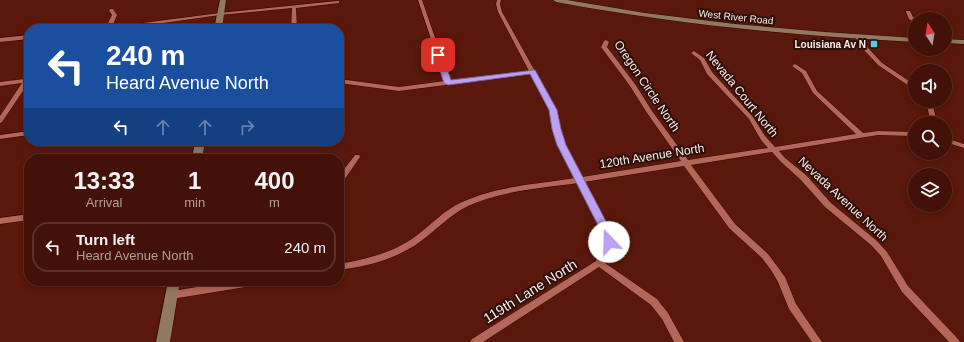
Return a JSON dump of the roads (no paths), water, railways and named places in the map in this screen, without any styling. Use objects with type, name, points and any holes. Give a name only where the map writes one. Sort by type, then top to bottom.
[{"type":"main road","points":[[219,24],[223,0]]},
{"type":"main road","name":"West River Road","points":[[556,0],[616,11],[709,24],[803,34],[908,40]]},
{"type":"main road","points":[[952,41],[964,42]]},
{"type":"main road","points":[[163,342],[173,286]]},
{"type":"street","points":[[420,0],[448,83]]},
{"type":"street","points":[[499,0],[498,4],[500,12],[553,110],[558,137],[608,235],[609,247],[607,254],[599,263],[654,302],[665,316],[679,342]]},
{"type":"street","points":[[145,24],[220,14],[337,2]]},
{"type":"street","points":[[294,7],[294,24]]},
{"type":"street","points":[[110,24],[115,15],[111,10]]},
{"type":"street","points":[[858,37],[867,50],[880,64],[908,83]]},
{"type":"street","points":[[0,40],[24,38]]},
{"type":"street","name":"Oregon Circle North","points":[[606,42],[604,47],[633,85],[649,112],[687,163]]},
{"type":"street","name":"Nevada Court North","points":[[694,53],[702,59],[709,73],[751,118],[763,138],[773,149]]},
{"type":"street","points":[[795,66],[804,72],[815,92],[861,135]]},
{"type":"street","points":[[344,82],[399,89],[533,72]]},
{"type":"street","points":[[0,84],[24,79]]},
{"type":"street","points":[[0,121],[24,84]]},
{"type":"street","name":"120th Avenue North","points":[[344,266],[378,260],[395,253],[423,235],[446,215],[472,200],[502,192],[861,135],[891,132],[908,133]]},
{"type":"street","points":[[0,137],[24,134]]},
{"type":"street","points":[[952,142],[964,146]]},
{"type":"street","name":"Nevada Avenue North","points":[[773,149],[828,205],[874,243],[884,254],[905,288],[955,342]]},
{"type":"street","points":[[344,174],[357,157]]},
{"type":"street","points":[[687,163],[732,226],[765,256],[774,268],[782,280],[792,306],[817,342]]},
{"type":"street","points":[[0,221],[24,218]]},
{"type":"street","name":"119th Lane North","points":[[475,342],[504,322],[599,263]]},
{"type":"street","points":[[172,296],[229,286]]},
{"type":"place","name":"Louisiana Av N","points":[[874,44]]}]
